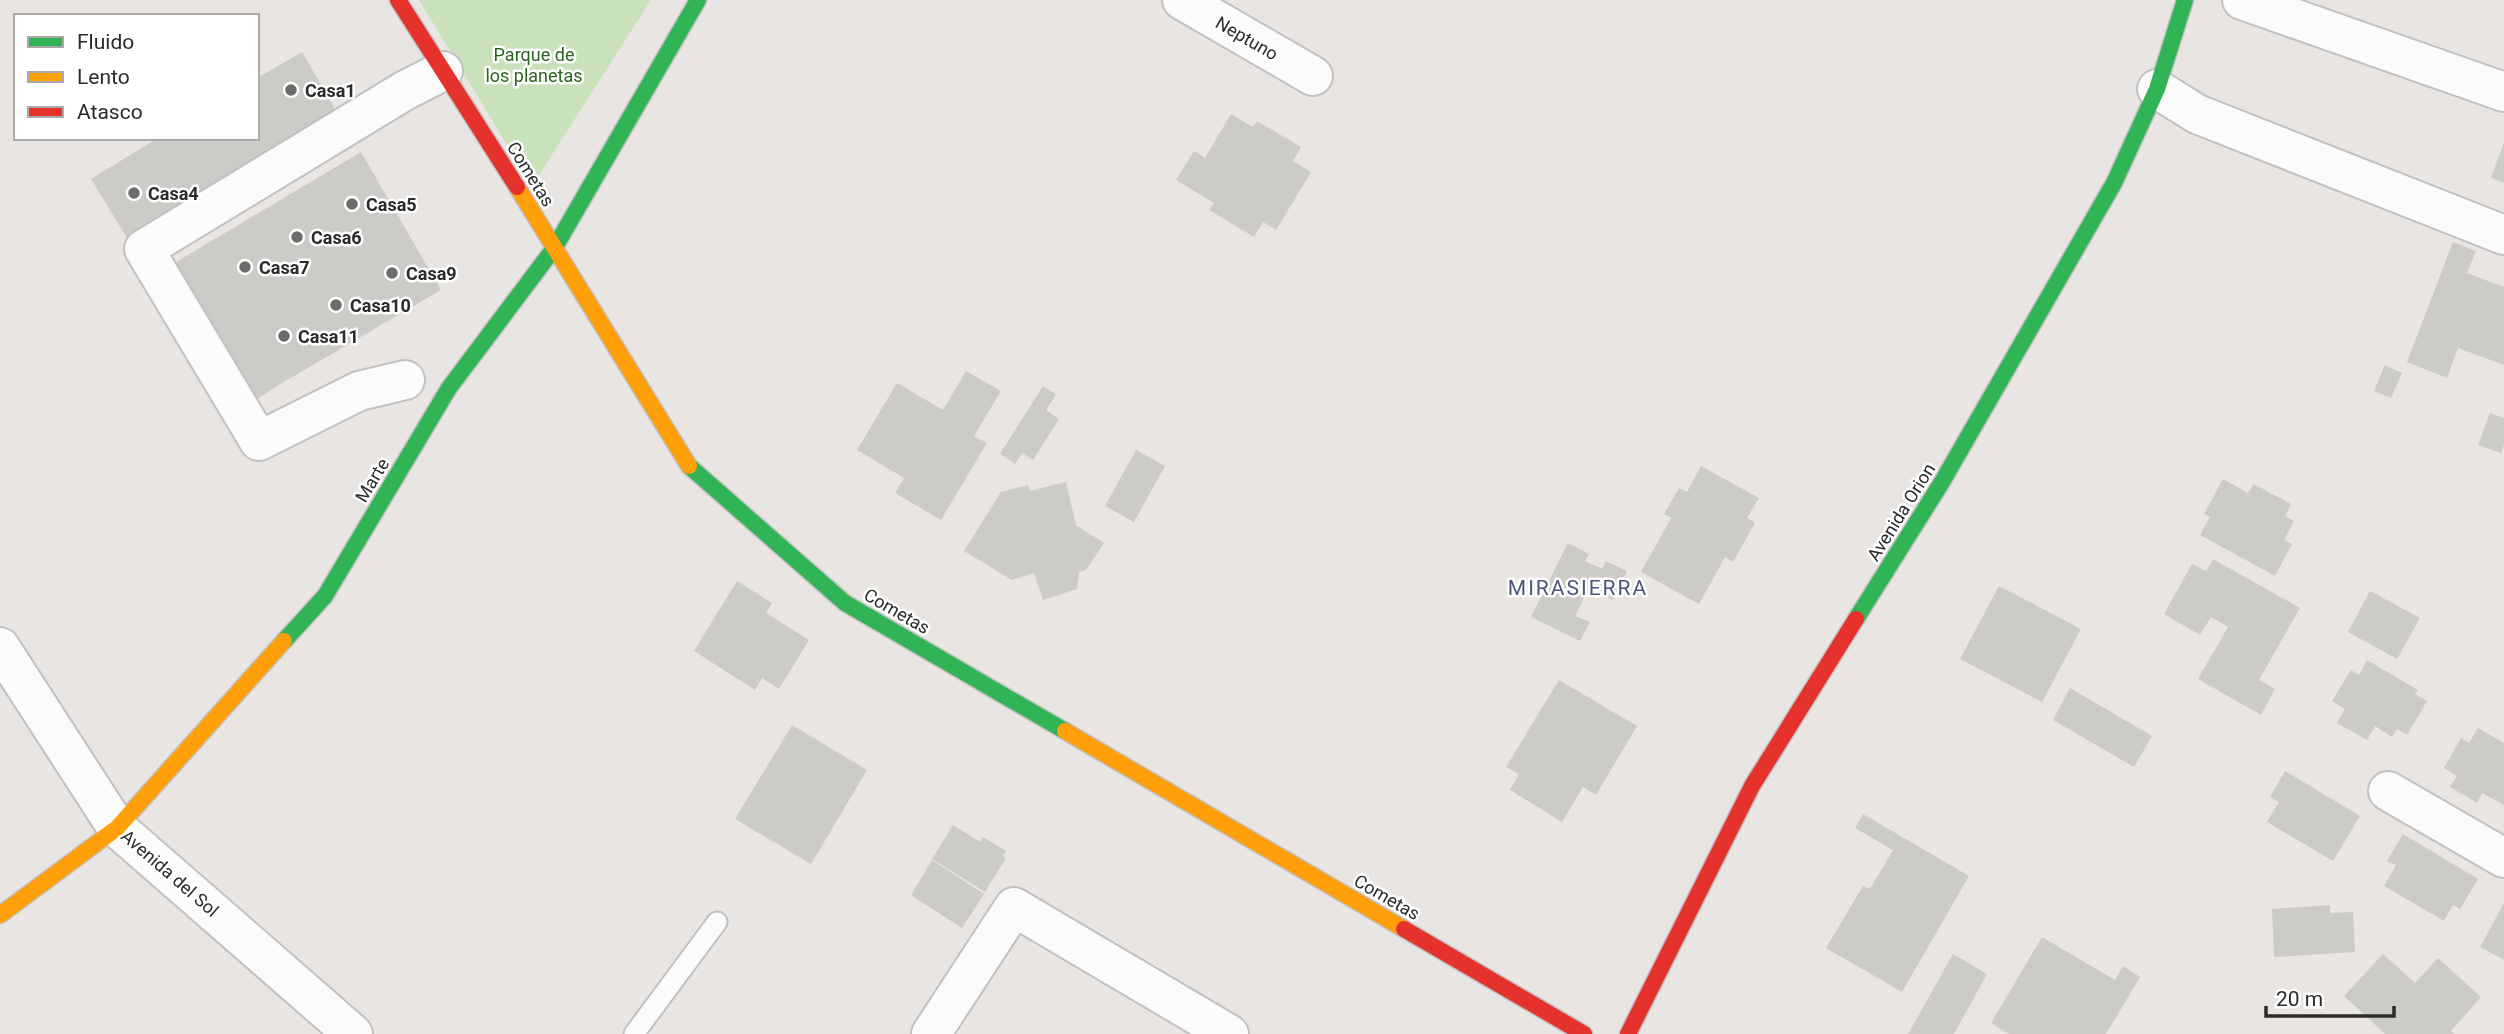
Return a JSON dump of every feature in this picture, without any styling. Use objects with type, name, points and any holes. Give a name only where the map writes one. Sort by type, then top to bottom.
[{"type":"street","name":"Cometas","points":[[398,0],[555,247],[690,467],[845,603],[1584,1034]]},
{"type":"street","name":"Marte","points":[[0,915],[117,828],[325,596],[449,388],[555,247],[698,0]]},
{"type":"street","name":"Neptuno","points":[[1182,0],[1313,76]]},
{"type":"street","name":"Avenida Orion","points":[[1628,1034],[1752,786],[1942,482],[2114,183],[2157,89],[2185,0]]},
{"type":"street","points":[[2242,0],[2504,93]]},
{"type":"street","points":[[405,380],[359,391],[260,441],[144,249],[404,91],[443,71]]},
{"type":"street","points":[[2157,89],[2197,114],[2504,235]]},
{"type":"street","name":"Avenida del Sol","points":[[0,646],[117,828],[353,1034]]},
{"type":"street","points":[[2388,791],[2504,858]]},
{"type":"street","points":[[931,1034],[1014,907],[1229,1034]]},
{"type":"lane","points":[[634,1034],[717,922]]},
{"type":"green space","name":"Parque de los planetas","points":[[419,0],[651,0],[532,186]]},
{"type":"building","points":[[302,52],[337,112],[127,238],[91,179],[155,140],[259,140],[259,77]]},
{"type":"building","points":[[1231,114],[1253,127],[1257,121],[1301,147],[1293,161],[1311,172],[1276,230],[1263,222],[1254,237],[1209,210],[1214,203],[1176,180],[1194,151],[1205,158]]},
{"type":"building","points":[[2504,142],[2504,183],[2491,178]]},
{"type":"building","points":[[361,152],[441,290],[247,406],[166,268]]},
{"type":"building","points":[[2453,242],[2476,251],[2467,273],[2504,287],[2504,365],[2458,348],[2447,378],[2407,362]]},
{"type":"building","points":[[2385,365],[2402,373],[2391,398],[2374,391]]},
{"type":"building","points":[[966,371],[1001,391],[974,436],[987,443],[941,520],[895,493],[904,478],[857,450],[897,383],[943,410]]},
{"type":"building","points":[[1043,386],[1056,394],[1046,410],[1059,419],[1033,460],[1022,453],[1015,464],[1000,454]]},
{"type":"building","points":[[2490,413],[2504,418],[2504,445],[2501,453],[2478,445]]},
{"type":"building","points":[[1136,450],[1165,466],[1134,522],[1105,506]]},
{"type":"building","points":[[1701,466],[1759,498],[1747,518],[1755,523],[1733,562],[1725,557],[1699,604],[1641,572],[1671,518],[1664,514],[1679,488],[1687,492]]},
{"type":"building","points":[[2223,479],[2248,493],[2254,484],[2291,504],[2285,516],[2294,521],[2284,540],[2292,544],[2275,576],[2200,535],[2210,517],[2204,514]]},
{"type":"building","points":[[1066,482],[1076,525],[1104,543],[1086,570],[1079,572],[1077,589],[1043,600],[1034,573],[1012,580],[964,551],[1001,492],[1028,485],[1030,491]]},
{"type":"building","points":[[1568,543],[1589,554],[1585,561],[1602,569],[1606,561],[1627,571],[1613,600],[1589,588],[1575,616],[1590,622],[1580,641],[1531,617]]},
{"type":"building","points":[[2213,559],[2300,608],[2259,680],[2275,689],[2261,715],[2198,679],[2228,627],[2211,617],[2200,635],[2164,614],[2192,564],[2206,571]]},
{"type":"building","points":[[737,581],[772,603],[766,613],[809,640],[779,689],[762,678],[755,690],[694,651]]},
{"type":"building","points":[[1999,586],[2081,629],[2042,702],[1960,659]]},
{"type":"building","points":[[2370,591],[2420,618],[2397,659],[2348,632]]},
{"type":"building","points":[[2367,660],[2418,690],[2415,694],[2427,701],[2407,735],[2397,729],[2392,737],[2375,726],[2367,740],[2337,723],[2345,709],[2332,701],[2351,670],[2359,675]]},
{"type":"building","points":[[1559,680],[1637,726],[1596,795],[1583,787],[1562,822],[1510,790],[1519,774],[1506,767]]},
{"type":"building","points":[[2070,688],[2152,736],[2134,767],[2053,720]]},
{"type":"building","points":[[792,725],[867,770],[811,864],[735,819]]},
{"type":"building","points":[[2478,728],[2504,743],[2504,805],[2482,793],[2477,803],[2450,787],[2457,776],[2444,768],[2461,738],[2469,743]]},
{"type":"building","points":[[2285,771],[2360,816],[2333,861],[2267,822],[2279,802],[2270,797]]},
{"type":"building","points":[[1863,814],[1969,876],[1902,992],[1826,948],[1863,886],[1870,889],[1893,850],[1855,828]]},
{"type":"building","points":[[953,825],[980,842],[983,837],[1006,851],[1003,856],[1006,858],[985,892],[932,859]]},
{"type":"building","points":[[2403,834],[2478,879],[2460,909],[2453,905],[2444,921],[2384,886],[2396,865],[2387,861]]},
{"type":"building","points":[[932,860],[984,894],[962,928],[911,895]]},
{"type":"building","points":[[2504,903],[2504,960],[2480,947]]},
{"type":"building","points":[[2330,905],[2330,913],[2353,912],[2355,952],[2274,957],[2272,909]]},
{"type":"building","points":[[2042,937],[2115,980],[2123,966],[2140,977],[2106,1034],[2009,1034],[1991,1023]]},
{"type":"building","points":[[1953,954],[1987,974],[1954,1034],[1908,1034]]},
{"type":"building","points":[[2383,954],[2415,983],[2438,958],[2481,997],[2451,1031],[2454,1034],[2385,1034],[2344,996]]},
{"type":"traffic: fast","points":[[284,641],[325,596],[449,388],[555,247],[698,0]]},
{"type":"traffic: fast","points":[[1856,619],[1942,482],[2114,183],[2157,89],[2185,0]]},
{"type":"traffic: fast","points":[[689,466],[845,603],[1065,731]]},
{"type":"traffic: slow","points":[[517,187],[689,466]]},
{"type":"traffic: slow","points":[[0,915],[117,828],[284,641]]},
{"type":"traffic: slow","points":[[1065,731],[1404,929]]},
{"type":"traffic: jam","points":[[398,0],[517,187]]},
{"type":"traffic: jam","points":[[1628,1034],[1752,786],[1856,619]]},
{"type":"traffic: jam","points":[[1404,929],[1584,1034]]},
{"type":"place","name":"Casa1","points":[[291,90]]},
{"type":"place","name":"Casa4","points":[[134,193]]},
{"type":"place","name":"Casa5","points":[[352,204]]},
{"type":"place","name":"Casa6","points":[[297,237]]},
{"type":"place","name":"Casa7","points":[[245,267]]},
{"type":"place","name":"Casa9","points":[[392,273]]},
{"type":"place","name":"Casa10","points":[[336,305]]},
{"type":"place","name":"Casa11","points":[[284,336]]},
{"type":"district","name":"MIRASIERRA","points":[[1578,588]]}]
